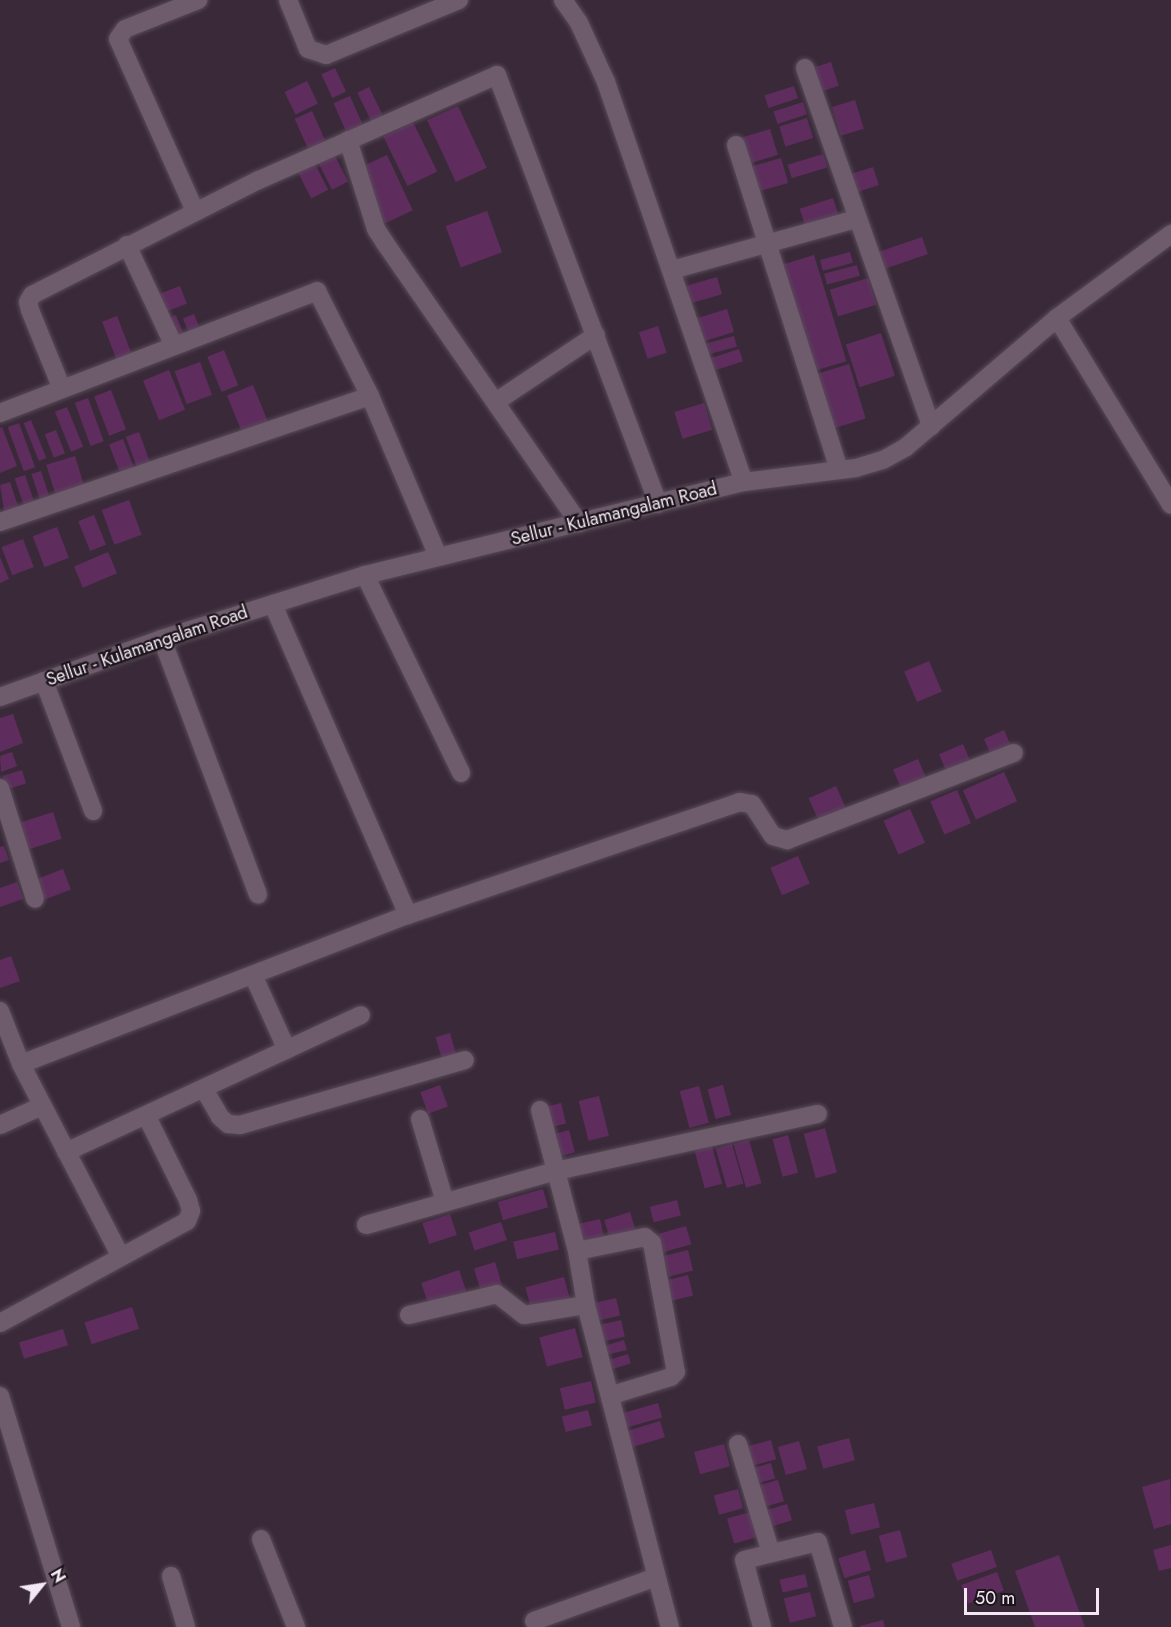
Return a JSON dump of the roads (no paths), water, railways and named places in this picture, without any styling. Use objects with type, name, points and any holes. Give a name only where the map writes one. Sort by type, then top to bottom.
[{"type":"street","points":[[195,211],[118,39],[125,29],[198,0]]},
{"type":"street","points":[[288,0],[308,49],[326,55],[459,0]]},
{"type":"street","points":[[563,0],[579,23],[606,82],[744,482]]},
{"type":"street","points":[[805,68],[856,219],[931,426]]},
{"type":"street","points":[[62,389],[28,302],[32,295],[195,211],[348,140],[497,75],[658,504]]},
{"type":"street","points":[[348,140],[376,229],[497,401],[579,523]]},
{"type":"street","points":[[736,145],[839,470]]},
{"type":"street","points":[[672,270],[856,219]]},
{"type":"street","name":"Sellur - Kulamangalam Road","points":[[0,696],[162,639],[365,575],[744,482],[839,470],[883,460],[931,426],[1057,318],[1171,234]]},
{"type":"street","points":[[127,245],[174,346]]},
{"type":"street","points":[[0,413],[317,291],[370,396],[438,556]]},
{"type":"street","points":[[1057,318],[1171,505]]},
{"type":"street","points":[[497,401],[596,334]]},
{"type":"street","points":[[0,522],[370,396]]},
{"type":"street","points":[[365,575],[461,774]]},
{"type":"street","points":[[273,604],[408,915]]},
{"type":"street","points":[[162,639],[258,895]]},
{"type":"street","points":[[44,681],[93,811]]},
{"type":"street","points":[[21,1064],[408,915],[739,802],[752,804],[773,836],[787,840],[1014,753]]},
{"type":"street","points":[[0,788],[35,899]]},
{"type":"street","points":[[253,975],[287,1050]]},
{"type":"street","points":[[0,1011],[21,1064],[121,1257]]},
{"type":"street","points":[[66,1152],[147,1117],[361,1015]]},
{"type":"street","points":[[204,1089],[220,1117],[228,1124],[240,1125],[465,1060]]},
{"type":"street","points":[[0,1125],[42,1106]]},
{"type":"street","points":[[540,1110],[577,1251],[586,1305],[612,1395],[670,1627]]},
{"type":"street","points":[[366,1225],[556,1171],[818,1114]]},
{"type":"street","points":[[0,1323],[187,1221],[191,1211],[147,1117]]},
{"type":"street","points":[[420,1119],[445,1202]]},
{"type":"street","points":[[577,1251],[645,1237],[652,1243],[676,1372],[670,1377],[612,1395]]},
{"type":"street","points":[[409,1315],[497,1294],[524,1315],[586,1305]]},
{"type":"street","points":[[0,1396],[71,1627]]},
{"type":"street","points":[[738,1444],[771,1553]]},
{"type":"street","points":[[261,1539],[296,1627]]},
{"type":"street","points":[[762,1627],[744,1560],[818,1542],[843,1627]]},
{"type":"street","points":[[171,1576],[186,1627]]},
{"type":"street","points":[[530,1625],[656,1576]]}]
